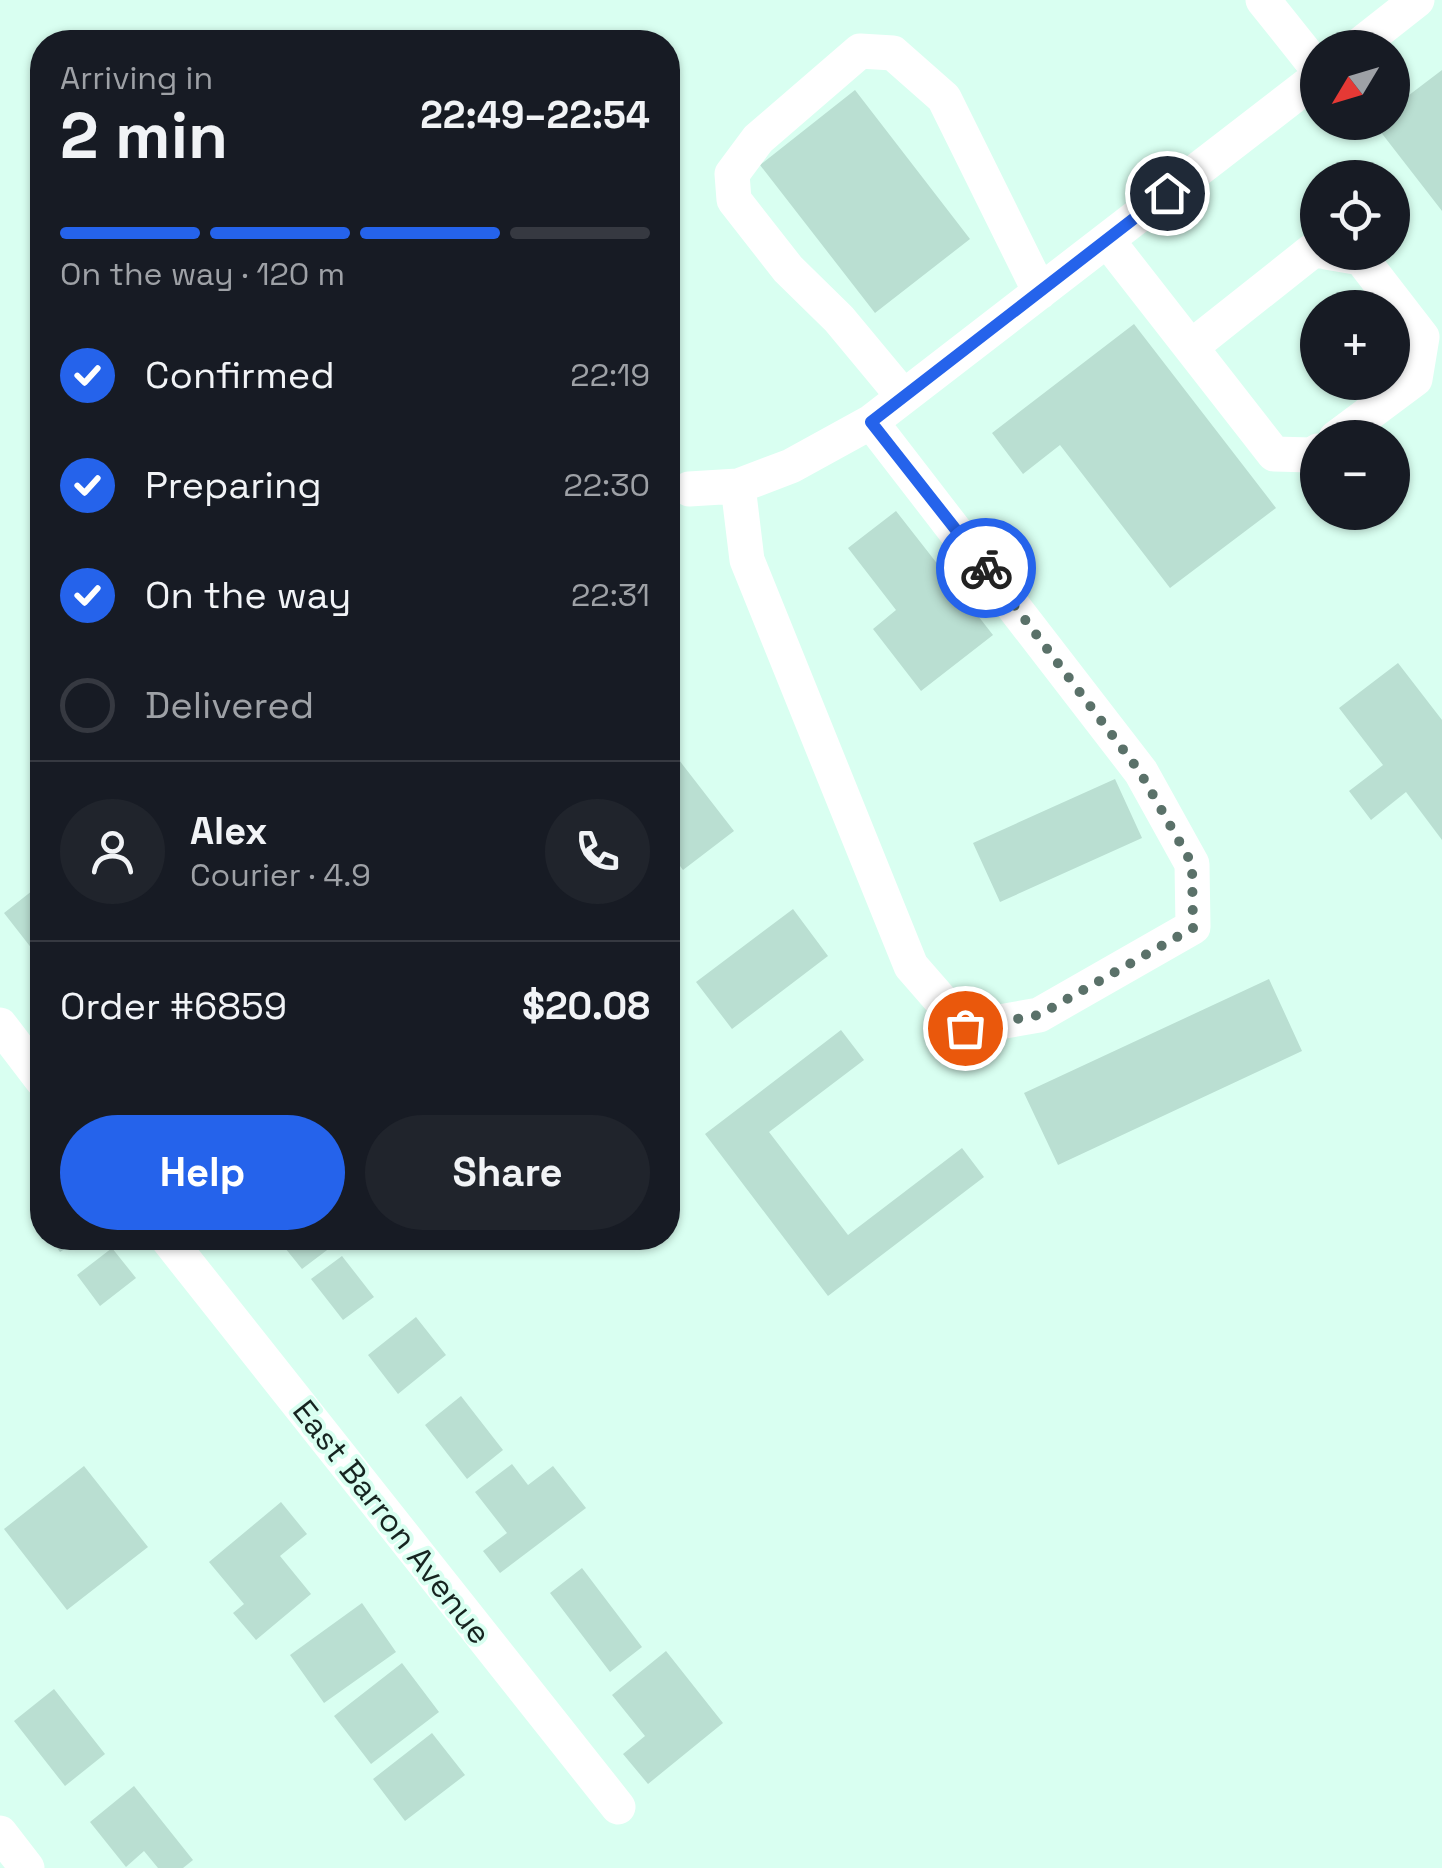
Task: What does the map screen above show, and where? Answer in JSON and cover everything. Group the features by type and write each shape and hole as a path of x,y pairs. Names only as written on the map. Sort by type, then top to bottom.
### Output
{"street":[{"path":"1263,0 1300,46"},
{"path":"1379,30 1417,0"},
{"path":"903,396 839,319 788,269 734,200 732,174 758,139 860,51 894,53 944,98 1040,292"},
{"path":"689,488 738,486 791,466 871,422 1300,91"},
{"path":"1107,240 1274,454 1300,455"},
{"path":"1191,347 1300,260"},
{"path":"1360,420 1415,379 1422,337 1371,270"},
{"path":"738,486 747,560 911,966 965,1028 1039,1015 1193,928 1192,864 1140,772 871,422"},
{"path":"15,1040 30,1062"},
{"name":"East Barron Avenue","path":"176,1250 618,1808"},
{"path":"0,1833 27,1868"}],"building":[{"path":"1442,70 1442,211 1410,170 1410,160 1402,160 1387,140 1410,140 1410,94"},
{"path":"855,90 970,239 875,313 760,165"},
{"path":"1134,324 1276,508 1170,588 1060,445 1023,474 992,433"},
{"path":"896,511 993,635 921,691 873,629 896,610 848,548"},
{"path":"1398,663 1442,720 1442,840 1406,792 1371,820 1349,791 1383,765 1339,708"},
{"path":"680,761 734,831 683,870 680,866"},
{"path":"1115,779 1142,838 1000,902 973,843"},
{"path":"30,892 30,946 4,913"},
{"path":"793,909 828,956 732,1029 696,982"},
{"path":"1269,979 1302,1051 1058,1165 1024,1093"},
{"path":"841,1030 864,1060 769,1132 848,1235 962,1148 984,1177 828,1296 705,1134"},
{"path":"114,1250 136,1278 100,1306 77,1275"},
{"path":"287,1250 327,1250 302,1269"},
{"path":"342,1256 374,1297 343,1320 311,1279"},
{"path":"416,1317 446,1355 398,1394 368,1355"},
{"path":"461,1396 503,1450 467,1479 425,1425"},
{"path":"512,1464 528,1485 553,1466 586,1508 500,1573 483,1551 507,1533 475,1492"},
{"path":"84,1466 148,1547 67,1610 4,1529"},
{"path":"281,1502 307,1534 280,1556 311,1594 256,1640 233,1613 244,1604 209,1562"},
{"path":"582,1568 642,1647 610,1672 550,1593"},
{"path":"362,1603 396,1652 324,1703 290,1655"},
{"path":"666,1651 723,1723 648,1784 623,1754 645,1736 612,1695"},
{"path":"402,1663 439,1712 371,1764 334,1716"},
{"path":"54,1689 105,1754 65,1786 14,1721"},
{"path":"432,1733 465,1775 405,1821 373,1779"},
{"path":"134,1786 193,1860 183,1868 158,1868 144,1851 126,1867 90,1822"}],"way so far":[{"path":"965,1028 1039,1015 1193,928 1192,864 1140,772 986,568"}],"route":[{"path":"986,568 871,422 1167,193"}]}
